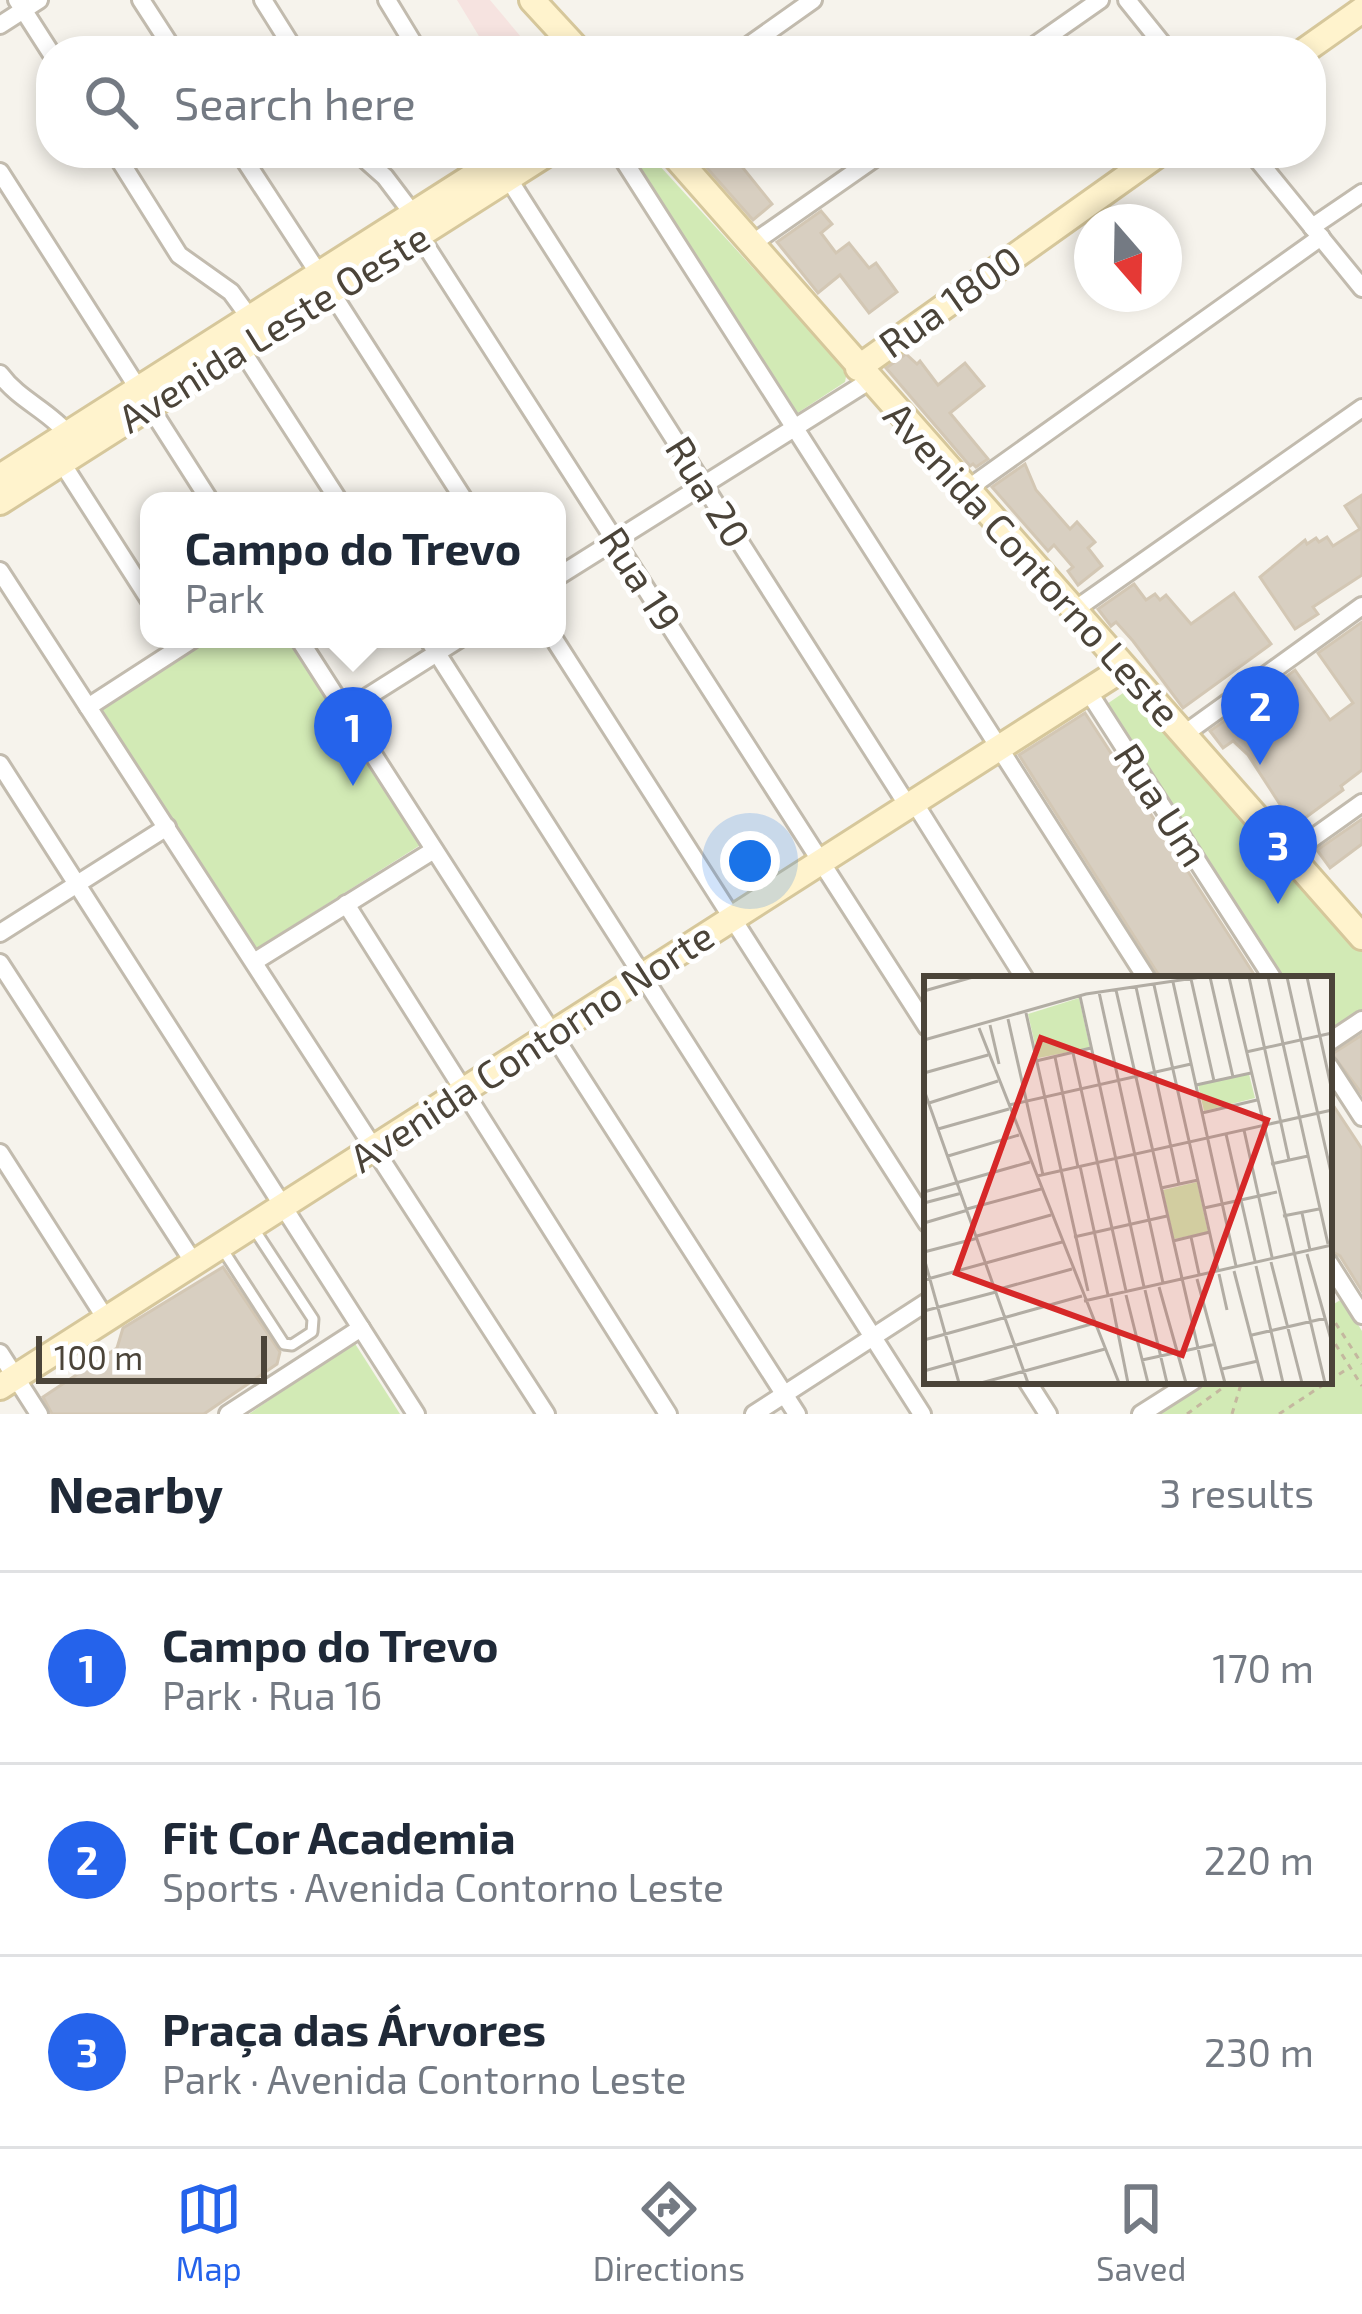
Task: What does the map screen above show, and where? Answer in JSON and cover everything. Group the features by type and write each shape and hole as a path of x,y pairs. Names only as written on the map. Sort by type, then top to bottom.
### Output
{"main road":[{"path":"521,2 549,36"},
{"path":"1325,36 1362,10"},
{"name":"Avenida Leste Oeste","path":"0,477 68,434 241,349 325,283 416,225 489,168"},
{"name":"Avenida Contorno Leste","path":"671,168 750,245"},
{"name":"Avenida Contorno Leste","path":"685,168 1362,938"},
{"name":"Rua 1800","path":"864,374 1140,168"},
{"name":"Avenida Leste Oeste","path":"0,502 62,463 250,318 325,283"},
{"name":"Avenida Contorno Norte","path":"8,1382 1124,668"}],"street":[{"path":"141,0 164,36"},
{"path":"263,0 286,36"},
{"path":"387,0 409,36"},
{"path":"762,36 813,0"},
{"path":"1048,36 1100,0"},
{"path":"1126,0 1156,36"},
{"path":"0,25 26,3 42,36"},
{"path":"124,168 178,255 231,292 250,318"},
{"path":"250,168 459,492"},
{"name":"Rua 19","path":"375,168 416,225 924,1023"},
{"name":"Rua 20","path":"501,168 1023,976"},
{"path":"629,168 1145,976"},
{"path":"750,245 860,168"},
{"path":"1264,168 1362,288"},
{"path":"0,172 205,492"},
{"path":"966,490 1317,232 1362,193"},
{"path":"241,349 333,492"},
{"path":"0,374 31,406 52,415 68,434"},
{"path":"566,571 795,428 864,374"},
{"path":"1073,611 1362,408"},
{"path":"62,463 140,585"},
{"path":"0,571 546,1414"},
{"path":"1184,735 1362,606"},
{"path":"88,707 174,648"},
{"path":"305,648 797,1414"},
{"path":"345,711 430,648"},
{"path":"434,648 922,1414"},
{"path":"560,648 924,1218"},
{"name":"Rua Um","path":"1088,691 1271,976"},
{"path":"0,764 416,1414"},
{"path":"1289,855 1362,802"},
{"path":"0,933 167,827"},
{"path":"254,962 434,850"},
{"path":"346,904 668,1414"},
{"path":"0,963 194,1263"},
{"path":"1332,1040 1362,1020"},
{"path":"1332,1071 1362,1118"},
{"path":"0,1153 106,1319"},
{"path":"1336,1290 1362,1315"},
{"path":"754,1414 924,1304"},
{"path":"228,1414 361,1328"},
{"path":"0,1353 8,1382 39,1414"},
{"path":"1029,1384 1048,1414"},
{"path":"1156,1384 1165,1399"},
{"path":"1141,1414 1188,1384"}],"lane":[{"path":"220,1246 281,1341 292,1345 312,1331 314,1323 252,1226"}],"path":[{"path":"1332,1318 1362,1364"},
{"path":"1332,1339 1362,1386"},
{"path":"1332,1379 1350,1367"},
{"path":"1187,1414 1228,1384"},
{"path":"1232,1414 1238,1384"},
{"path":"1279,1414 1324,1384"}],"shaded area":[{"path":"457,0 490,0 520,36 479,36"}],"green space":[{"path":"634,168 662,168 847,371 845,382 796,414 702,279"},
{"path":"191,648 295,648 422,844 254,950 97,705"},
{"path":"1126,691 1138,693 1362,950 1362,1014 1332,1036 1332,976 1279,976 1107,704"},
{"path":"1342,1299 1362,1331 1362,1414 1155,1414 1203,1384 1332,1384 1332,1305"},
{"path":"354,1342 400,1414 249,1414"}],"building":[{"path":"707,168 743,168 772,204 753,220"},
{"path":"821,211 832,224 821,233 836,253 849,243 869,268 876,263 897,292 869,313 840,275 818,293 777,242"},
{"path":"906,354 917,364 920,361 938,385 965,363 984,386 950,413 988,459 970,466 886,368"},
{"path":"1025,464 1036,490 1070,529 1077,522 1095,542 1088,548 1102,566 1078,585 1068,571 1073,567 1054,545 1048,551 992,487"},
{"path":"1362,495 1362,575 1313,607 1318,614 1295,629 1260,577 1305,540 1307,544 1327,537 1333,546 1360,529 1345,506"},
{"path":"1134,584 1146,600 1155,594 1160,600 1166,595 1191,624 1234,593 1271,644 1183,708 1133,641 1116,622 1111,626 1098,609"},
{"path":"1362,622 1362,770 1294,826 1248,755 1233,741 1223,748 1210,731 1231,716 1244,733 1275,708 1264,693 1295,670 1330,720 1353,703 1318,653"},
{"path":"1085,713 1255,976 1160,976 1019,755"},
{"path":"1362,819 1362,844 1330,868 1317,850"},
{"path":"1362,1035 1362,1094 1332,1054"},
{"path":"1332,1104 1362,1149 1362,1291 1340,1256 1332,1252"},
{"path":"223,1267 280,1352 277,1364 204,1414 52,1414 43,1397 117,1348 123,1328"}],"place":[{"name":"Fit Cor Academia","path":"1260,765"},
{"name":"Campo do Trevo","path":"353,786"},
{"name":"Praça das Árvores","path":"1278,904"}]}
